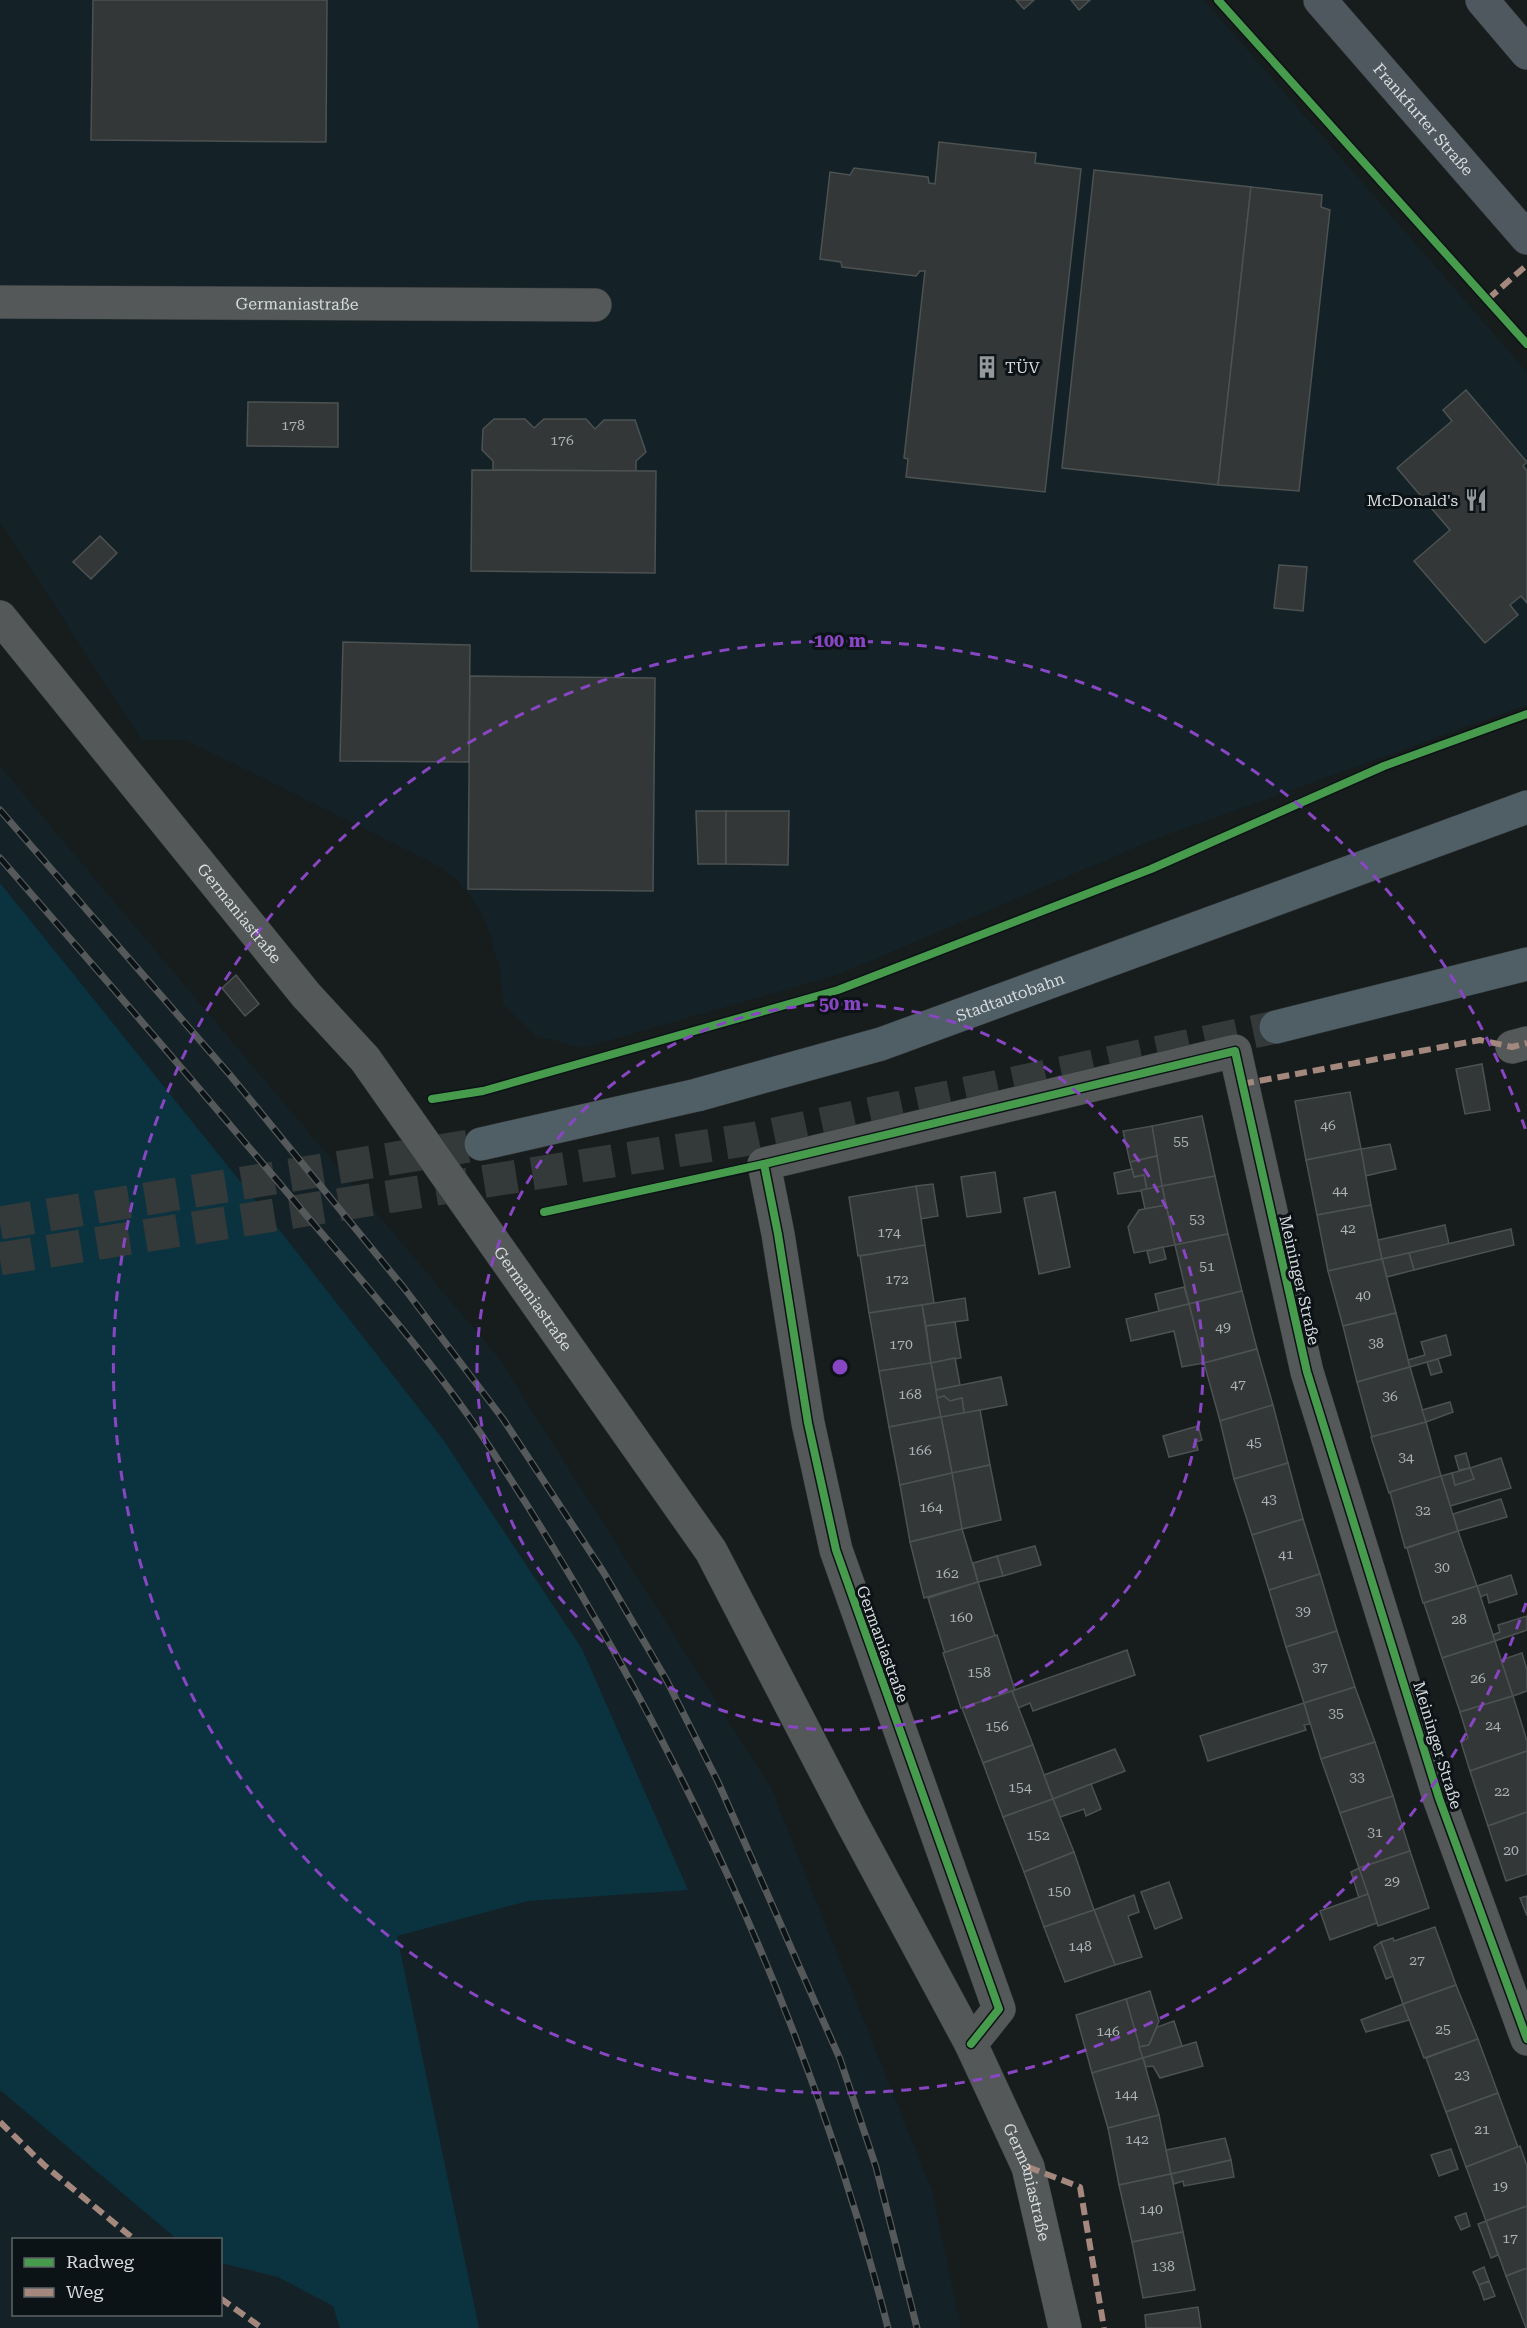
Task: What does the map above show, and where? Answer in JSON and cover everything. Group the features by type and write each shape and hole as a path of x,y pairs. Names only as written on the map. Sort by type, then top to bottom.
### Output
{"highway":[{"name":"Stadtautobahn","path":"481,1143 697,1095 881,1044 1527,807"},
{"path":"1276,1027 1527,964"}],"main road":[{"name":"Frankfurter Straße","path":"1320,0 1527,238"},
{"path":"1482,0 1527,53"}],"street":[{"name":"Germaniastraße","path":"0,302 595,305"},
{"name":"Germaniastraße","path":"0,617 306,995 365,1059 705,1543 971,2044 1028,2167 1065,2328"},
{"name":"Meininger Straße","path":"778,1234 764,1164 1235,1051 1311,1384 1439,1798 1527,2039"},
{"name":"Germaniastraße","path":"778,1234 808,1423 836,1550 999,2009 971,2044"}],"shaded area":[{"path":"0,0 1204,0 1527,372 1527,705 1153,840 840,974 583,1048 536,1036 503,1004 500,969 488,929 478,907 459,882 441,867 186,740 142,740 0,522"},
{"path":"0,766 498,1357 771,1788 933,2194 961,2328 0,2328"},
{"path":"0,883 281,1232 442,1438 582,1649 688,1890 528,1901 397,1936 479,2328 340,2328 333,2306 278,2277 222,2263 222,2238 176,2238 0,2090"}],"building":[{"path":"93,0 327,0 326,142 91,140"},
{"path":"1016,0 1034,0 1024,9"},
{"path":"1071,0 1090,0 1079,10"},
{"name":"TÜV","path":"939,142 1036,153 1035,163 1081,169 1045,492 906,477 908,459 904,458 925,271 920,271 916,276 842,267 841,262 820,259 830,172 850,175 854,168 928,177 929,183 935,184"},
{"path":"1094,170 1251,187 1218,485 1062,468"},
{"path":"1251,187 1322,195 1321,207 1330,210 1299,491 1218,485"},
{"name":"McDonald's","path":"1466,390 1527,462 1523,466 1527,471 1527,603 1521,596 1510,605 1518,615 1485,643 1414,561 1450,530 1397,468 1452,421 1443,410"},
{"path":"248,402 338,403 338,447 247,446"},
{"path":"494,419 525,419 534,428 544,419 586,419 595,429 604,420 635,420 646,452 636,461 636,471 493,470 493,461 482,450 483,429"},
{"path":"472,470 656,471 655,573 471,571"},
{"path":"100,536 117,553 91,579 73,562"},
{"path":"1279,565 1307,567 1303,611 1274,608"},
{"path":"343,642 470,645 469,762 340,761"},
{"path":"470,676 655,678 653,891 468,889"},
{"path":"696,811 726,811 726,864 698,864"},
{"path":"726,811 789,811 788,865 726,864"},
{"path":"236,975 259,1004 245,1016 222,988"},
{"path":"1482,1064 1490,1110 1465,1114 1456,1069"},
{"path":"1350,1092 1361,1149 1306,1160 1295,1101"},
{"path":"1202,1116 1215,1176 1162,1186 1152,1126"},
{"path":"1152,1126 1157,1156 1130,1162 1123,1131"},
{"path":"1390,1144 1396,1169 1365,1176 1361,1149"},
{"path":"1361,1149 1371,1205 1317,1215 1306,1160"},
{"path":"1157,1156 1162,1186 1147,1190 1144,1175 1134,1177 1130,1162"},
{"path":"1132,1169 1134,1177 1144,1175 1147,1190 1118,1194 1114,1173"},
{"path":"995,1172 1001,1212 967,1217 961,1177"},
{"path":"1215,1176 1228,1234 1175,1245 1162,1186"},
{"path":"933,1184 938,1216 921,1219 916,1186"},
{"path":"916,1186 925,1245 858,1256 849,1197"},
{"path":"1162,1186 1166,1205 1145,1209 1141,1190"},
{"path":"1055,1192 1070,1267 1039,1274 1024,1198"},
{"path":"1166,1205 1175,1245 1134,1253 1128,1227 1139,1210"},
{"path":"1371,1205 1382,1259 1328,1271 1317,1215"},
{"path":"1445,1225 1449,1244 1382,1259 1378,1240"},
{"path":"1511,1229 1514,1245 1414,1270 1409,1253"},
{"path":"1228,1234 1242,1291 1189,1304 1175,1245"},
{"path":"925,1245 934,1303 869,1313 860,1256"},
{"path":"1163,1247 1166,1259 1150,1263 1147,1251"},
{"path":"1409,1253 1414,1270 1387,1277 1382,1259"},
{"path":"1382,1259 1396,1313 1343,1326 1328,1271"},
{"path":"1184,1287 1189,1304 1159,1311 1155,1294"},
{"path":"1242,1291 1257,1349 1204,1363 1189,1304"},
{"path":"965,1298 968,1320 926,1326 922,1305"},
{"path":"1189,1304 1204,1363 1182,1367 1174,1331 1131,1341 1126,1319"},
{"path":"922,1305 931,1363 879,1371 869,1313"},
{"path":"1396,1313 1410,1367 1357,1382 1343,1326"},
{"path":"955,1322 961,1358 931,1363 926,1326"},
{"path":"1446,1335 1451,1355 1410,1367 1408,1360 1425,1355 1421,1342"},
{"path":"1257,1349 1273,1405 1220,1421 1204,1363"},
{"path":"955,1358 960,1385 936,1390 931,1363"},
{"path":"1438,1359 1442,1372 1431,1375 1427,1362"},
{"path":"931,1363 941,1417 889,1427 879,1371"},
{"path":"1410,1367 1426,1422 1372,1437 1357,1382"},
{"path":"1001,1377 1007,1405 964,1413 962,1398 950,1401 944,1396 937,1398 936,1390"},
{"path":"944,1396 950,1401 962,1398 964,1413 941,1417 937,1398"},
{"path":"1450,1402 1453,1412 1426,1422 1422,1410"},
{"path":"1273,1405 1288,1463 1234,1479 1220,1421"},
{"path":"980,1410 990,1465 952,1473 941,1417"},
{"path":"941,1417 952,1473 900,1485 889,1427"},
{"path":"1426,1422 1441,1476 1389,1493 1371,1437"},
{"path":"1198,1426 1202,1440 1196,1442 1198,1450 1169,1457 1163,1436"},
{"path":"1466,1453 1470,1468 1459,1470 1455,1456"},
{"path":"1501,1458 1511,1488 1450,1506 1441,1476 1452,1473 1455,1485 1474,1479 1470,1468"},
{"path":"1288,1463 1303,1519 1252,1535 1234,1479"},
{"path":"990,1465 1001,1520 962,1529 952,1473"},
{"path":"1470,1468 1474,1479 1455,1485 1452,1473"},
{"path":"952,1473 962,1529 910,1542 900,1485"},
{"path":"1441,1476 1458,1531 1405,1548 1390,1492"},
{"path":"1501,1499 1507,1517 1458,1531 1453,1514"},
{"path":"1303,1519 1320,1574 1269,1590 1252,1535"},
{"path":"962,1529 978,1582 924,1598 910,1542"},
{"path":"1458,1531 1477,1586 1423,1603 1407,1548"},
{"path":"1035,1546 1041,1565 1003,1576 997,1556"},
{"path":"997,1556 1003,1576 978,1582 973,1563"},
{"path":"1320,1574 1337,1631 1286,1647 1269,1590"},
{"path":"1511,1575 1517,1594 1489,1603 1487,1594 1481,1597 1477,1586"},
{"path":"978,1582 995,1636 945,1653 928,1598"},
{"path":"1477,1586 1495,1641 1442,1658 1424,1603"},
{"path":"1527,1616 1527,1630 1495,1641 1493,1635 1500,1632 1498,1625"},
{"path":"1337,1631 1355,1687 1304,1703 1286,1647"},
{"path":"997,1635 1015,1690 961,1708 943,1653"},
{"path":"1495,1641 1513,1696 1460,1712 1442,1658"},
{"path":"1127,1650 1135,1675 1033,1711 1030,1703 1018,1708 1012,1691"},
{"path":"1522,1653 1527,1670 1527,1691 1513,1696 1501,1660"},
{"path":"1355,1687 1375,1742 1321,1759 1304,1703"},
{"path":"1012,1691 1033,1745 983,1763 962,1708"},
{"path":"1513,1696 1527,1741 1527,1751 1470,1771 1461,1742 1468,1738 1460,1712"},
{"path":"1304,1703 1310,1724 1304,1725 1306,1730 1208,1761 1200,1736"},
{"path":"1375,1742 1393,1796 1340,1813 1321,1759"},
{"path":"1033,1745 1053,1799 1003,1817 983,1763"},
{"path":"1115,1749 1125,1771 1053,1799 1044,1775"},
{"path":"1527,1751 1527,1812 1488,1826 1470,1771"},
{"path":"1091,1784 1101,1809 1086,1816 1084,1809 1060,1817 1053,1799"},
{"path":"1393,1796 1410,1851 1359,1868 1340,1813"},
{"path":"1053,1799 1074,1852 1024,1872 1003,1817"},
{"path":"1527,1812 1527,1874 1506,1881 1488,1826"},
{"path":"1410,1851 1429,1908 1378,1926 1359,1868"},
{"path":"1074,1852 1094,1910 1044,1927 1024,1872"},
{"path":"1359,1868 1368,1894 1359,1898 1351,1872"},
{"path":"1169,1882 1182,1918 1155,1929 1141,1892"},
{"path":"1368,1894 1377,1923 1330,1940 1320,1911"},
{"path":"1134,1895 1139,1912 1128,1916 1142,1957 1115,1965 1094,1910"},
{"path":"1527,1896 1527,1916 1520,1898"},
{"path":"1094,1910 1115,1965 1065,1982 1044,1927"},
{"path":"1435,1927 1456,1985 1403,2004 1381,1942 1393,1938 1394,1941"},
{"path":"1381,1942 1393,1976 1386,1979 1374,1947"},
{"path":"1456,1985 1478,2039 1424,2058 1403,2004"},
{"path":"1150,1991 1159,2021 1149,2045 1139,2047 1126,1999"},
{"path":"1126,1999 1143,2058 1092,2073 1076,2015"},
{"path":"1403,2004 1409,2020 1366,2032 1361,2020"},
{"path":"1174,2021 1182,2046 1143,2058 1139,2047 1149,2045 1157,2027"},
{"path":"1478,2039 1498,2093 1446,2112 1426,2058"},
{"path":"1196,2042 1203,2066 1160,2078 1153,2066 1146,2067 1143,2058"},
{"path":"1143,2058 1159,2115 1108,2128 1092,2073"},
{"path":"1498,2093 1518,2147 1466,2167 1446,2112"},
{"path":"1159,2115 1171,2174 1119,2185 1108,2128"},
{"path":"1225,2138 1231,2160 1171,2174 1166,2150"},
{"path":"1520,2146 1527,2166 1527,2206 1486,2221 1466,2167"},
{"path":"1451,2149 1458,2169 1439,2176 1431,2155"},
{"path":"1231,2160 1234,2177 1184,2186 1183,2181 1174,2184 1171,2174"},
{"path":"1171,2174 1183,2232 1132,2242 1119,2185"},
{"path":"1527,2206 1527,2268 1506,2276 1486,2221"},
{"path":"1466,2213 1470,2226 1461,2230 1455,2217"},
{"path":"1486,2221 1498,2255 1491,2258 1478,2224"},
{"path":"1183,2232 1195,2290 1143,2298 1132,2242"},
{"path":"1484,2267 1489,2281 1479,2285 1473,2272"},
{"path":"1527,2268 1527,2328 1526,2328 1506,2276"},
{"path":"1489,2281 1495,2296 1484,2300 1479,2285"},
{"path":"1198,2307 1201,2328 1146,2328 1145,2315"}],"tunnel":[{"path":"0,1259 756,1138 1276,1027"},
{"path":"0,1223 481,1144"}],"railway":[{"path":"0,810 230,1075 404,1288 503,1419 604,1573 667,1681 718,1782 840,2059 876,2167 917,2328"},
{"path":"0,858 114,989 417,1348 481,1434 547,1538 610,1644 668,1753 722,1864 772,1977 816,2092 855,2209 888,2328"}],"marked path":[{"path":"1488,299 1527,265"},
{"path":"1242,1084 1480,1040 1512,1047 1527,1043"},
{"path":"0,2122 44,2165 133,2238"},
{"path":"1028,2167 1080,2187 1104,2328"},
{"path":"222,2299 262,2328"}],"cycle path":[{"path":"1218,0 1527,344"},
{"path":"432,1099 483,1091 838,990 1151,869 1384,766 1527,714"},
{"path":"544,1212 764,1164 1235,1051 1307,1372 1439,1798 1527,2039"},
{"path":"764,1164 778,1234 808,1423 836,1550 999,2009 971,2044"}],"place":[{"name":"TÜV","path":"987,367"},
{"name":"McDonald's","path":"1476,500"}]}
